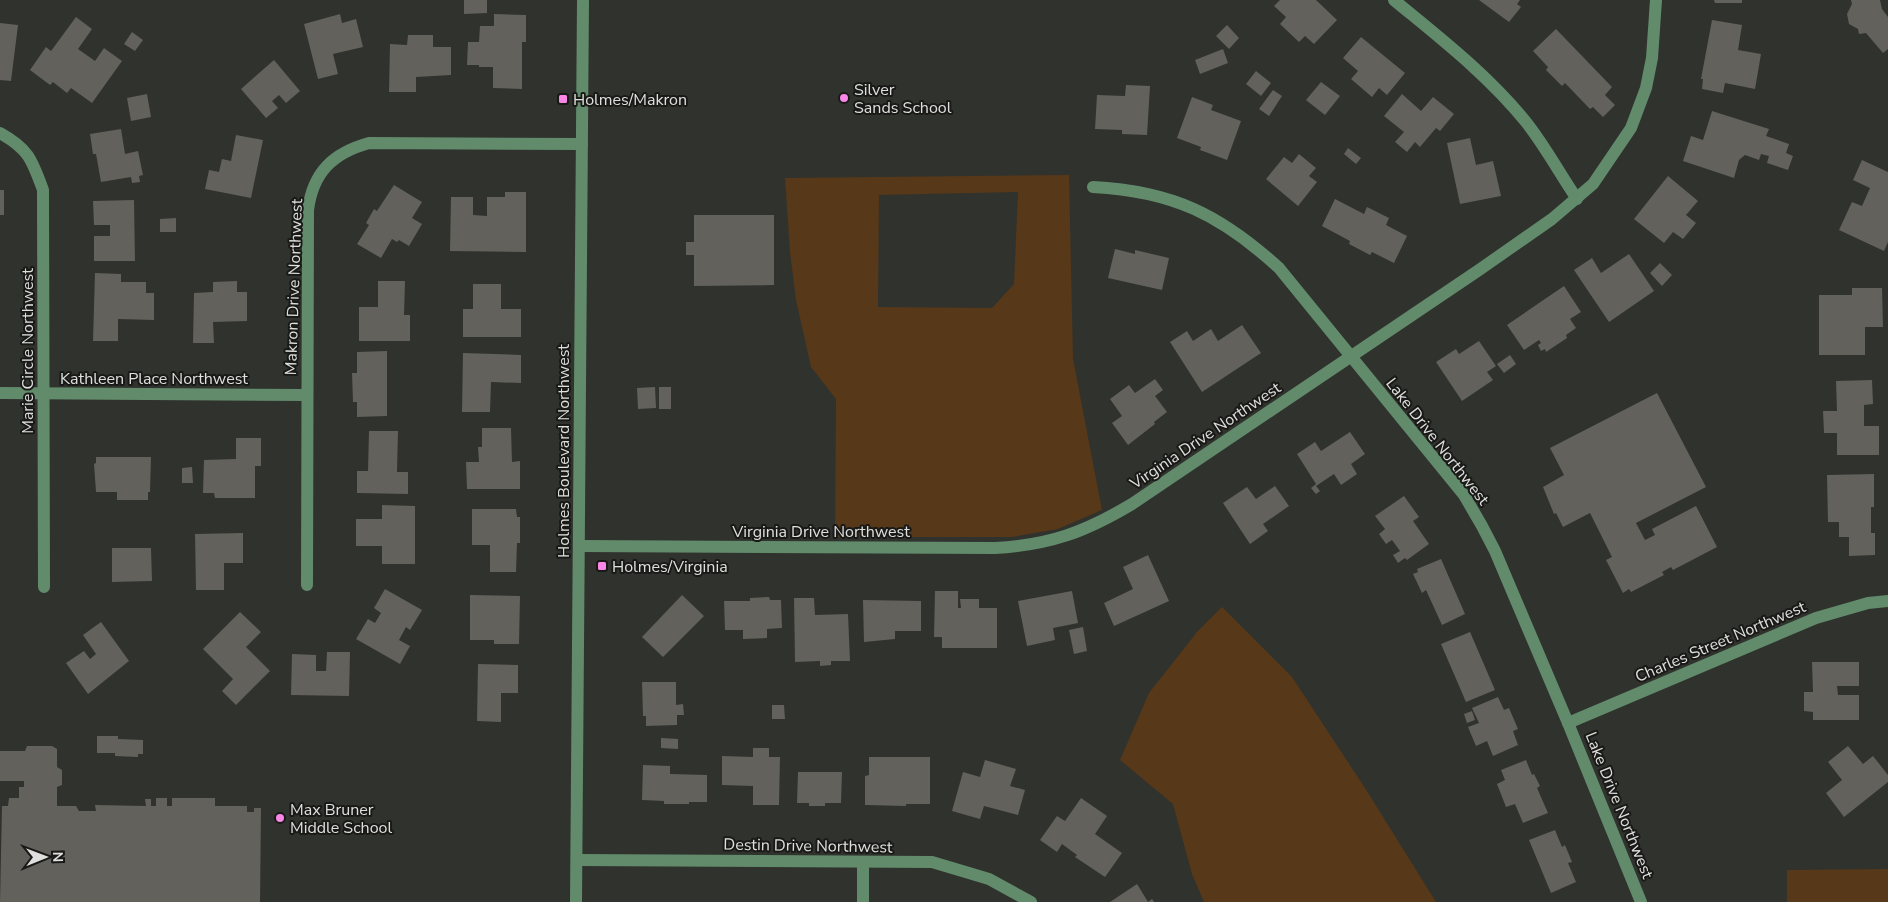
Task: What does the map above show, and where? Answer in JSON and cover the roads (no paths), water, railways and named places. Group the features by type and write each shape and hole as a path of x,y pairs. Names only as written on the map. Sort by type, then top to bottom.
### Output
{"street":[{"name":"Holmes Boulevard Northwest","path":"576,902 583,0"},
{"path":"1394,0 1469,62 1498,90 1527,123 1577,199"},
{"name":"Virginia Drive Northwest","path":"579,546 995,548 1040,543 1062,538 1088,528 1132,504 1479,270 1552,219 1577,199 1593,184 1631,128 1646,88 1652,58 1656,0"},
{"name":"Marie Circle Northwest","path":"0,134 16,142 26,151 43,190 42,394 44,587"},
{"name":"Makron Drive Northwest","path":"307,585 308,210 317,178 328,163 353,147 369,143 582,144"},
{"name":"Lake Drive Northwest","path":"1093,187 1114,188 1158,196 1190,207 1222,223 1252,244 1279,268 1464,495 1495,550 1641,902"},
{"name":"Kathleen Place Northwest","path":"0,393 307,395"},
{"name":"Charles Street Northwest","path":"1568,723 1816,618 1868,603 1888,601"},
{"name":"Destin Drive Northwest","path":"577,860 932,862 990,879 1031,902"},
{"path":"863,862 863,902"}],"place":[{"name":"Silver Sands School","path":"844,98"},
{"name":"Holmes/Makron","path":"563,99"},
{"name":"Holmes/Virginia","path":"602,566"},
{"name":"Max Bruner Middle School","path":"280,818"}]}
